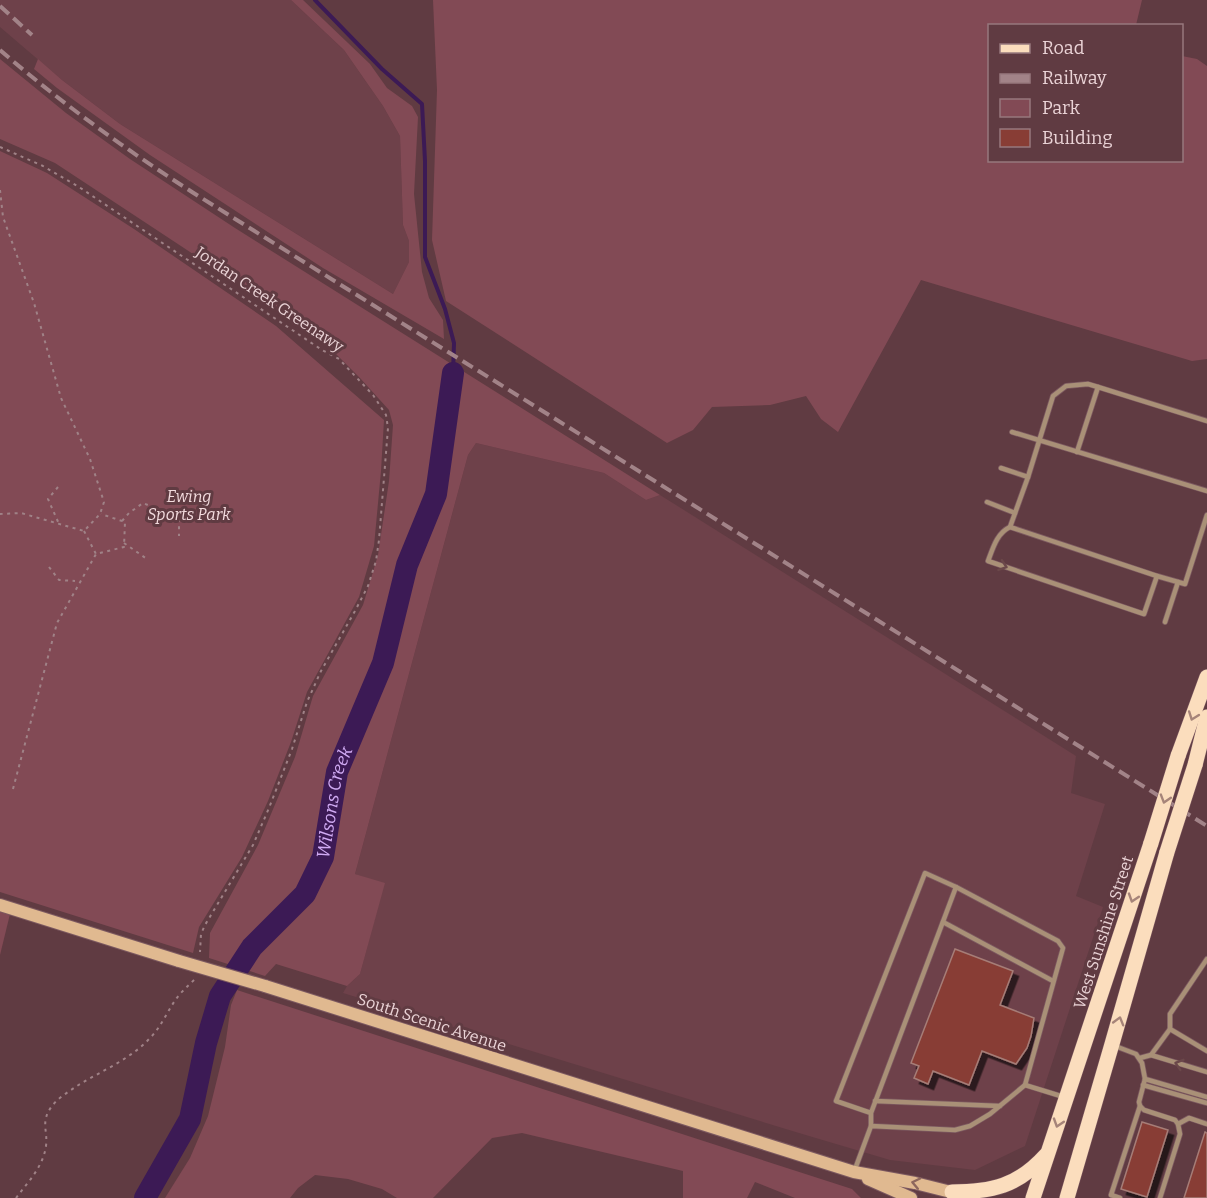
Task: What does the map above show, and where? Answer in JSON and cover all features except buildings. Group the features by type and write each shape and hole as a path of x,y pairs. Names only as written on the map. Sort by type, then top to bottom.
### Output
{"main road":[{"name":"West Sunshine Street","path":"1033,1198 1178,756 1207,677"},
{"path":"1067,1198 1167,852 1195,765 1207,717"},
{"name":"South Scenic Avenue","path":"0,905 854,1172 915,1183 973,1198"},
{"path":"952,1192 982,1191 1005,1185 1025,1174 1048,1153"},
{"name":"South Scenic Avenue","path":"854,1172 911,1198"},
{"path":"1073,1176 1071,1188 1073,1198"}],"lane":[{"path":"1010,527 1053,396 1066,386 1088,384 1207,421"},
{"path":"1077,452 1098,387"},
{"path":"1012,432 1207,491"},
{"path":"1001,468 1028,477"},
{"path":"987,502 1015,513"},
{"path":"1156,576 1144,614 988,561 997,539 1003,530 1010,527 1185,584 1207,515"},
{"path":"1165,622 1178,582"},
{"path":"871,1113 836,1101 925,873 1058,941 1063,948 1025,1084 1000,1106 970,1126 955,1130 871,1126"},
{"path":"854,1172 871,1126 871,1113 875,1101 956,887"},
{"path":"943,922 1053,981"},
{"path":"1151,1055 1170,1029 1170,1014 1207,959"},
{"path":"1170,1029 1207,1052"},
{"path":"1112,1044 1140,1058 1145,1079 1140,1106 1111,1195 1120,1198"},
{"path":"1140,1058 1151,1055 1207,1072"},
{"path":"1145,1079 1207,1097"},
{"path":"1025,1084 1067,1098"},
{"path":"1143,1085 1207,1102"},
{"path":"875,1101 1000,1106"},
{"path":"1140,1106 1144,1110 1175,1120 1178,1124 1180,1134 1160,1198"},
{"path":"1178,1124 1189,1118 1207,1124"}],"path":[{"name":"Jordan Creek Greenawy","path":"0,147 43,166 79,187 322,350 339,359 373,395 386,415 388,428 379,540 376,561 368,586 321,671 307,702 269,808 253,845 205,925 201,934 200,952"},
{"path":"0,189 3,216 34,303 61,398 90,459 104,502 100,514 84,531"},
{"path":"58,488 48,499 59,524"},
{"path":"122,520 143,503 179,518 179,536"},
{"path":"0,514 21,513 84,531 96,554"},
{"path":"13,789 57,623 96,554 124,547 125,522 100,514"},
{"path":"124,543 147,559"},
{"path":"49,567 59,580 75,581"},
{"path":"16,1198 37,1170 42,1158 46,1145 45,1118 52,1106 66,1093 128,1056 150,1038 177,998 195,979"}],"shaded area":[{"path":"0,0 291,0 344,50 383,106 400,136 403,225 409,241 409,262 393,294 120,124 62,80 0,27"},
{"path":"476,443 604,473 646,500 660,495 1076,756 1071,793 1105,804 1076,896 1103,907 1025,1146 975,1170 890,1160 343,993 360,974 384,884 355,874 468,455"}],"green space":[{"path":"291,0 303,0 370,64 387,88 412,106 418,117 414,194 422,272 429,298 443,320 444,339 323,268 150,155 34,69 38,59 120,124 393,294 409,262 409,241 403,225 400,136 383,106 344,50"},
{"path":"433,0 1142,0 1136,24 988,24 988,162 1183,162 1183,56 1197,59 1207,66 1207,359 1192,361 921,280 838,432 821,419 806,396 770,405 712,407 693,430 667,443 446,301 432,240 437,90"},
{"path":"0,59 66,113 130,159 235,228 660,495 646,500 604,473 476,443 468,455 355,874 385,883 360,974 347,986 276,964 265,976 209,958 210,933 258,845 295,757 313,696 363,605 378,555 389,481 393,425 389,410 319,337 55,163 0,139"},
{"name":"Ewing Sports Park","path":"0,151 47,173 276,326 384,420 374,546 359,597 307,692 268,801 242,857 199,927 193,953 0,892"},
{"path":"0,911 10,914 0,955"},
{"path":"237,990 852,1189 861,1198 795,1198 755,1182 747,1198 683,1198 683,1171 522,1133 492,1138 433,1198 397,1198 382,1189 348,1179 315,1175 298,1188 290,1198 165,1198 190,1158 208,1116 225,1047 231,1005"}],"waterway":[{"path":"315,0 382,69 422,104 425,161 425,257 445,309 454,343 453,373"},
{"name":"Wilsons Creek","path":"145,1198 190,1119 206,1043 220,996 252,947 305,894 323,857 337,772 383,663 407,565 436,494 453,373"}],"railway":[{"path":"0,6 32,35"},
{"path":"0,50 93,124 192,192 1207,826"}]}
